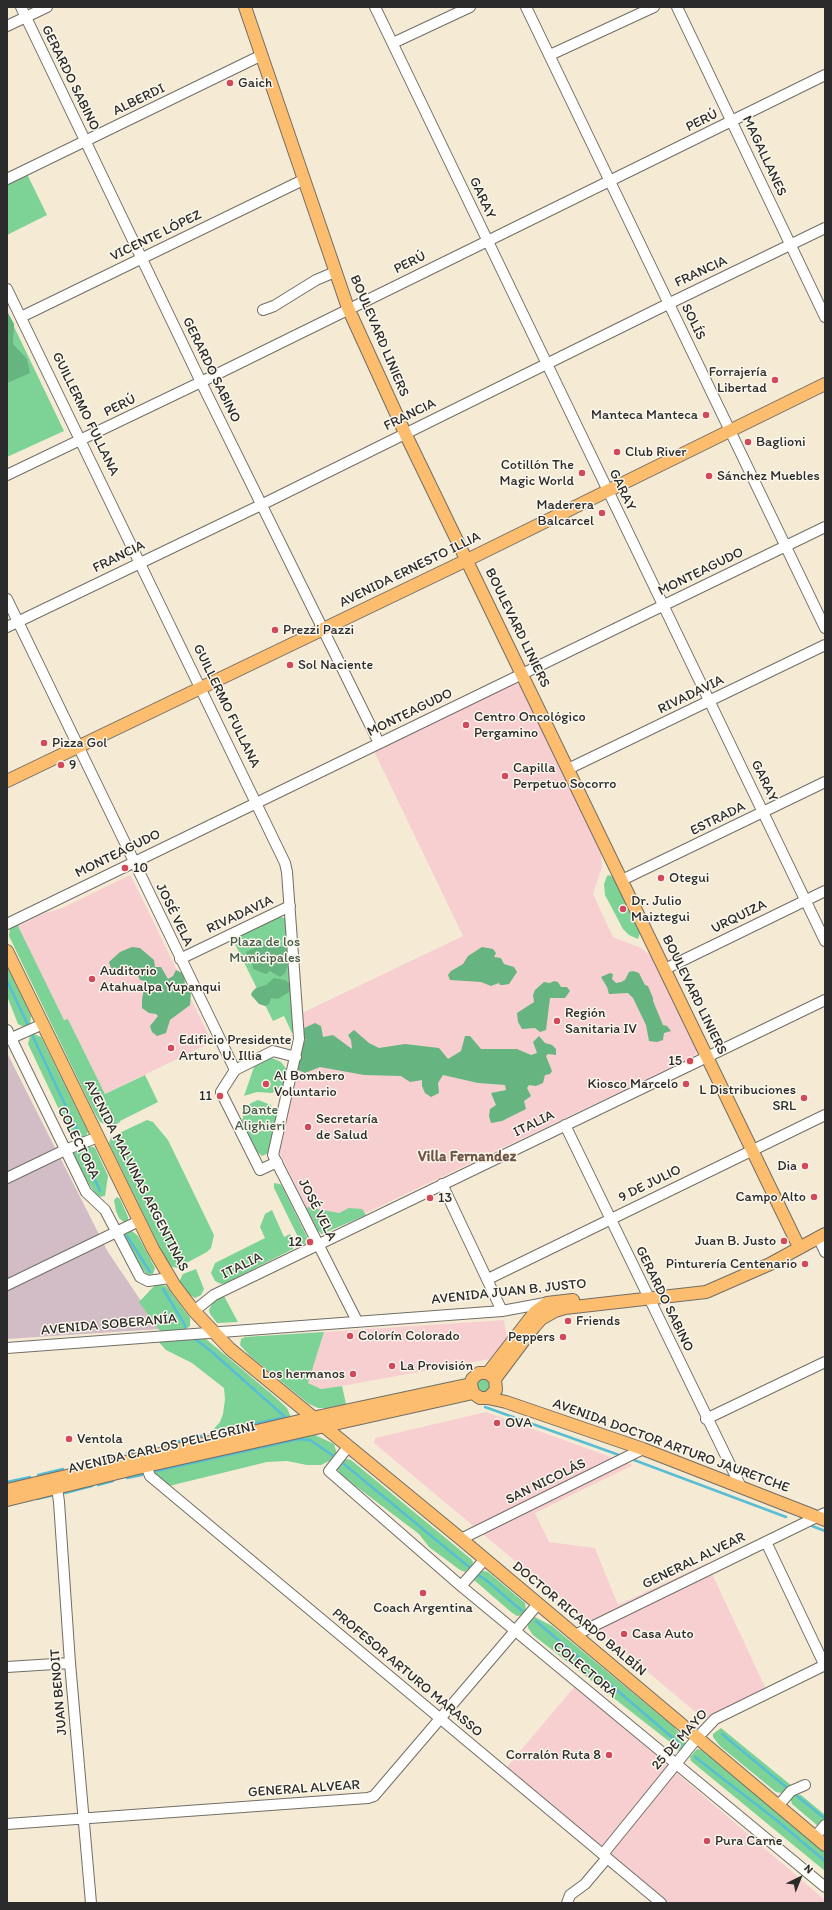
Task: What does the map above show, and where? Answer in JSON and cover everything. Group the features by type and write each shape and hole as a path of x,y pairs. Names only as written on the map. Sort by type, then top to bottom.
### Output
{"main road":[{"name":"BOULEVARD LINIERS","path":"245,7 260,56 348,308 405,433 799,1246"},
{"name":"AVENIDA ERNESTO ILLIA","path":"7,782 467,560 825,384"},
{"name":"AVENIDA MALVINAS ARGENTINAS","path":"7,951 139,1221 170,1278 194,1311 230,1349 312,1418"},
{"name":"AVENIDA JUAN B. JUSTO","path":"492,1385 542,1319 548,1314 565,1308 705,1287 822,1236"},
{"name":"AVENIDA JUAN B. JUSTO","path":"547,1303 647,1296"},
{"path":"472,1388 472,1379 479,1373 492,1385 526,1322 535,1312 547,1303"},
{"name":"AVENIDA DOCTOR ARTURO JAURETCHE","path":"472,1388 480,1398 492,1385 506,1402 643,1449 823,1517"},
{"path":"312,1418 472,1388"},
{"path":"323,1427 472,1388"},
{"name":"DOCTOR RICARDO BALBÍN","path":"312,1418 461,1539 825,1845"},
{"name":"AVENIDA CARLOS PELLEGRINI","path":"7,1490 56,1483 145,1462 312,1418"},
{"name":"AVENIDA CARLOS PELLEGRINI","path":"145,1462 323,1427"},
{"name":"AVENIDA CARLOS PELLEGRINI","path":"7,1500 56,1483"}],"street":[{"name":"GERARDO SABINO","path":"21,7 201,382 379,743"},
{"path":"7,26 47,7"},
{"name":"GARAY","path":"375,7 825,941"},
{"path":"393,44 470,7"},
{"name":"SOLÍS","path":"526,7 825,628"},
{"path":"550,55 654,7"},
{"name":"MAGALLANES","path":"677,7 733,121 825,317"},
{"name":"ALBERDI","path":"7,179 86,142 260,56"},
{"name":"PERÚ","path":"7,475 201,382 348,308 825,75"},
{"name":"VICENTE LÓPEZ","path":"21,317 304,180"},
{"name":"FRANCIA","path":"7,627 140,562 262,505 405,433 825,228"},
{"path":"263,310 274,306 316,280 335,272"},
{"name":"GUILLERMO FULLANA","path":"7,289 285,863 290,906 299,1039 273,1155 277,1162"},
{"name":"MONTEAGUDO","path":"7,924 825,527"},
{"name":"JOSÉ VELA","path":"7,599 235,1070"},
{"name":"RIVADAVIA","path":"568,769 710,702 825,645"},
{"name":"ESTRADA","path":"622,880 825,782"},
{"name":"URQUIZA","path":"665,969 825,891"},
{"name":"RIVADAVIA","path":"180,958 290,906"},
{"name":"ITALIA","path":"194,1311 214,1295 825,1000"},
{"path":"8,1036 43,1024"},
{"name":"COLECTORA","path":"8,1036 86,1192 105,1210 140,1277 148,1281 170,1278"},
{"path":"277,1162 260,1170 221,1092 235,1070 273,1051 296,1056"},
{"name":"9 DE JULIO","path":"488,1279 825,1115"},
{"name":"GERARDO SABINO","path":"565,1125 706,1419 740,1485"},
{"path":"7,1178 65,1150 98,1137"},
{"name":"JOSÉ VELA","path":"277,1162 356,1321"},
{"path":"442,1184 502,1311"},
{"path":"7,1285 139,1221"},
{"path":"822,1236 825,1252"},
{"name":"AVENIDA JUAN B. JUSTO","path":"213,1332 502,1311 547,1303"},
{"name":"AVENIDA SOBERANÍA","path":"7,1348 213,1332"},
{"path":"706,1419 825,1362"},
{"name":"COLECTORA","path":"348,1447 329,1471 461,1586 825,1887"},
{"name":"SAN NICOLÁS","path":"461,1539 643,1449"},
{"name":"PROFESOR ARTURO MARASSO","path":"145,1462 150,1476 661,1903"},
{"name":"JUAN BENOIT","path":"56,1483 91,1903"},
{"name":"GENERAL ALVEAR","path":"575,1635 766,1542 823,1517"},
{"path":"766,1542 825,1665"},
{"path":"461,1586 485,1559"},
{"name":"GENERAL ALVEAR","path":"7,1824 368,1798 378,1792 538,1604"},
{"path":"7,1667 70,1663"},
{"name":"25 DE MAYO","path":"567,1903 570,1895 585,1884 600,1867 605,1856 676,1763 715,1719 825,1665"},
{"path":"778,1806 791,1791 805,1785"},
{"path":"815,1837 825,1825"}],"shaded area":[{"path":"513,683 518,684 521,687 601,851 602,867 593,894 613,937 641,948 651,956 696,1048 696,1053 693,1057 322,1234 317,1230 279,1151 303,1042 302,1013 463,936 374,751"},
{"path":"128,876 131,876 212,1042 105,1094 68,1019 64,1021 18,926 39,915 62,908"},
{"path":"7,1053 108,1252 160,1329 7,1339"},
{"path":"504,1320 507,1338 490,1359 321,1389 308,1383 324,1332"},
{"path":"486,1412 633,1465 535,1513 549,1542 595,1548 618,1605 707,1563 766,1689 704,1719 374,1443 375,1438"},
{"path":"575,1686 825,1900 825,1903 668,1903 506,1768"}],"green space":[{"path":"27,174 47,215 7,235 7,183"},
{"path":"7,311 14,324 13,344 27,359 30,373 7,383"},
{"path":"7,312 64,431 7,457"},
{"path":"609,875 613,877 640,933 638,939 629,935 623,929 605,895 604,884 607,876"},
{"name":"Plaza de los Municipales","path":"279,916 286,919 295,1032 292,1033 284,1016 273,1021 232,938"},
{"path":"21,922 22,923 18,926 64,1020 68,1019 105,1094 145,1075 158,1102 115,1125 109,1126 100,1122 9,936 10,929"},
{"path":"263,944 285,947 290,958 285,973 280,977 270,971 266,974 253,969 252,959 247,956 246,952"},
{"path":"132,947 140,948 154,960 155,967 161,967 168,979 173,976 176,970 184,974 185,984 191,992 190,1005 170,1020 166,1033 157,1036 152,1032 150,1026 158,1016 156,1014 149,1013 142,1008 145,981 140,980 135,969 124,975 112,971 109,962 120,952"},
{"path":"482,947 493,949 496,953 494,957 501,958 504,964 514,967 517,972 509,984 500,985 499,983 491,986 481,982 450,980 448,975 451,971 463,964 468,956"},
{"path":"7,966 31,1016 30,1025 24,1027 18,1024 7,996"},
{"path":"633,971 639,973 645,985 648,986 663,1025 667,1026 671,1031 664,1033 663,1040 657,1042 649,1041 646,1025 633,998 628,993 609,994 601,977 610,973 613,974 612,979 616,983 625,980 629,972"},
{"path":"274,978 285,980 292,986 289,992 278,999 271,998 269,1004 265,1006 259,1004 251,995 252,992 256,988 266,985"},
{"path":"554,981 558,982 561,987 567,987 570,991 565,998 550,998 546,1030 540,1032 535,1028 522,1029 518,1022 517,1013 534,1002 533,995 535,990 544,982 550,983"},
{"path":"315,1023 321,1026 323,1037 333,1035 352,1049 351,1040 348,1035 354,1030 369,1043 379,1048 405,1044 439,1048 448,1059 461,1051 465,1036 470,1036 481,1049 517,1049 531,1055 537,1053 533,1042 539,1036 545,1043 552,1045 556,1049 556,1055 548,1054 546,1056 552,1071 550,1074 545,1075 543,1083 536,1086 529,1085 527,1088 531,1096 524,1101 526,1109 502,1121 491,1123 489,1116 490,1109 496,1105 491,1093 506,1090 505,1085 478,1083 443,1075 438,1083 439,1093 431,1097 425,1093 422,1086 422,1080 410,1082 401,1076 364,1075 320,1067 305,1073 298,1070 301,1042 306,1040 302,1036 302,1029"},
{"path":"34,1034 41,1037 88,1132 84,1138 79,1140 71,1135 28,1044 30,1036"},
{"path":"270,1057 281,1062 287,1070 283,1087 272,1093 257,1092 244,1096 254,1067 257,1063"},
{"name":"Dante Alighieri","path":"258,1100 271,1105 277,1116 269,1153 262,1156 256,1151 242,1121 245,1109 251,1103"},
{"path":"147,1120 153,1122 168,1140 214,1235 211,1248 207,1252 177,1268 169,1266 109,1143 111,1137"},
{"path":"87,1145 95,1148 108,1176 105,1196 98,1197 73,1158 74,1152"},
{"path":"274,1183 280,1184 283,1188 308,1239 306,1244 303,1244 300,1241 274,1188"},
{"path":"117,1197 120,1199 128,1217 128,1222 125,1223 119,1218 114,1200"},
{"path":"306,1207 339,1213 349,1208 362,1209 366,1215 322,1234 317,1230"},
{"path":"272,1210 284,1237 290,1234 294,1244 293,1249 226,1283 221,1284 215,1281 211,1273 215,1263 265,1238 260,1227 265,1214"},
{"path":"128,1231 132,1231 138,1236 155,1268 153,1274 147,1275 138,1263 125,1238 125,1234"},
{"path":"196,1269 204,1289 201,1295 195,1298 188,1294 179,1282 183,1274"},
{"path":"156,1284 166,1286 190,1318 190,1326 186,1329 177,1331 160,1331 139,1302"},
{"path":"224,1296 238,1322 217,1323 210,1314 209,1310 213,1302"},
{"path":"324,1332 308,1383 321,1389 342,1386 346,1404 330,1408 318,1408 309,1404 250,1356 240,1345 241,1339 245,1337"},
{"path":"198,1336 206,1339 275,1397 287,1408 291,1417 211,1437 210,1433 220,1422 223,1414 225,1399 224,1388 192,1363 166,1350 157,1340"},
{"path":"486,1377 492,1385 488,1392 483,1393 478,1390 476,1383 477,1380"},
{"path":"313,1434 334,1444 337,1454 329,1461 321,1465 307,1465 287,1461 267,1462 169,1486 155,1473 156,1470 160,1469"},
{"path":"343,1460 351,1460 471,1559 473,1562 472,1566 465,1572 460,1570 429,1547 419,1534 341,1475 337,1468"},
{"path":"480,1570 488,1572 525,1603 526,1610 523,1615 517,1616 511,1612 474,1580 474,1577"},
{"path":"535,1617 552,1626 674,1727 685,1740 685,1746 678,1751 675,1746 533,1635 528,1628 528,1622"},
{"path":"721,1728 792,1786 781,1793 776,1792 720,1746 713,1737 713,1734"},
{"path":"697,1749 701,1750 825,1852 825,1871 691,1761 690,1757"},
{"path":"795,1794 801,1795 825,1815 825,1832 792,1804 790,1797"}],"waterway":[{"path":"7,981 28,1025"},
{"path":"33,1037 81,1138"},
{"path":"86,1149 90,1159 92,1173 100,1191"},
{"path":"127,1236 150,1272"},
{"path":"163,1289 185,1325 185,1328"},
{"path":"194,1338 212,1352 285,1417 289,1418"},
{"path":"485,1407 619,1455"},
{"path":"210,1434 285,1417"},
{"path":"167,1444 205,1435"},
{"path":"152,1472 299,1439 310,1440 332,1455"},
{"path":"127,1453 134,1452"},
{"path":"106,1459 120,1455"},
{"path":"634,1460 786,1517"},
{"path":"80,1465 87,1463"},
{"path":"344,1464 469,1567"},
{"path":"38,1475 63,1469"},
{"path":"127,1478 142,1475"},
{"path":"7,1482 30,1477"},
{"path":"98,1485 113,1481"},
{"path":"65,1493 92,1486"},
{"path":"37,1499 54,1495"},
{"path":"812,1526 825,1531"},
{"path":"478,1575 522,1611"},
{"path":"536,1621 681,1745"},
{"path":"722,1734 786,1787"},
{"path":"695,1757 775,1819 825,1861"},
{"path":"797,1796 823,1817"}],"place":[{"name":"Gaich","path":"230,83"},
{"name":"Forrajería Libertad","path":"775,380"},
{"name":"Manteca Manteca","path":"706,415"},
{"name":"Baglioni","path":"748,442"},
{"name":"Club River","path":"617,452"},
{"name":"Cotillón The Magic World","path":"582,473"},
{"name":"Sánchez Muebles","path":"709,476"},
{"name":"Maderera Balcarcel","path":"602,513"},
{"name":"Prezzi Pazzi","path":"275,630"},
{"name":"Sol Naciente","path":"290,665"},
{"name":"Centro Oncológico Pergamino","path":"466,725"},
{"name":"Pizza Gol","path":"44,743"},
{"name":"9","path":"61,765"},
{"name":"Capilla Perpetuo Socorro","path":"505,776"},
{"name":"10","path":"125,868"},
{"name":"Otegui","path":"661,878"},
{"name":"Dr. Julio Maiztegui","path":"623,909"},
{"name":"Auditorio Atahualpa Yupanqui","path":"92,979"},
{"name":"Región Sanitaria IV","path":"557,1021"},
{"name":"Edificio Presidente Arturo U. Illia","path":"171,1048"},
{"name":"15","path":"690,1061"},
{"name":"Al Bombero Voluntario","path":"266,1084"},
{"name":"Kiosco Marcelo","path":"686,1084"},
{"name":"11","path":"220,1096"},
{"name":"L Distribuciones SRL","path":"804,1098"},
{"name":"Secretaría de Salud","path":"308,1127"},
{"name":"Dia","path":"805,1166"},
{"name":"Campo Alto","path":"814,1197"},
{"name":"13","path":"430,1198"},
{"name":"Juan B. Justo","path":"784,1241"},
{"name":"12","path":"310,1242"},
{"name":"Pinturería Centenario","path":"805,1264"},
{"name":"Friends","path":"568,1321"},
{"name":"Colorín Colorado","path":"350,1336"},
{"name":"Peppers","path":"563,1337"},
{"name":"La Provisión","path":"392,1366"},
{"name":"Los hermanos","path":"353,1374"},
{"name":"OVA","path":"497,1423"},
{"name":"Ventola","path":"69,1439"},
{"name":"Coach Argentina","path":"423,1593"},
{"name":"Casa Auto","path":"624,1634"},
{"name":"Corralón Ruta 8","path":"609,1755"},
{"name":"Pura Carne","path":"707,1841"}],"district":[{"name":"Villa Fernandez","path":"467,1157"}]}
